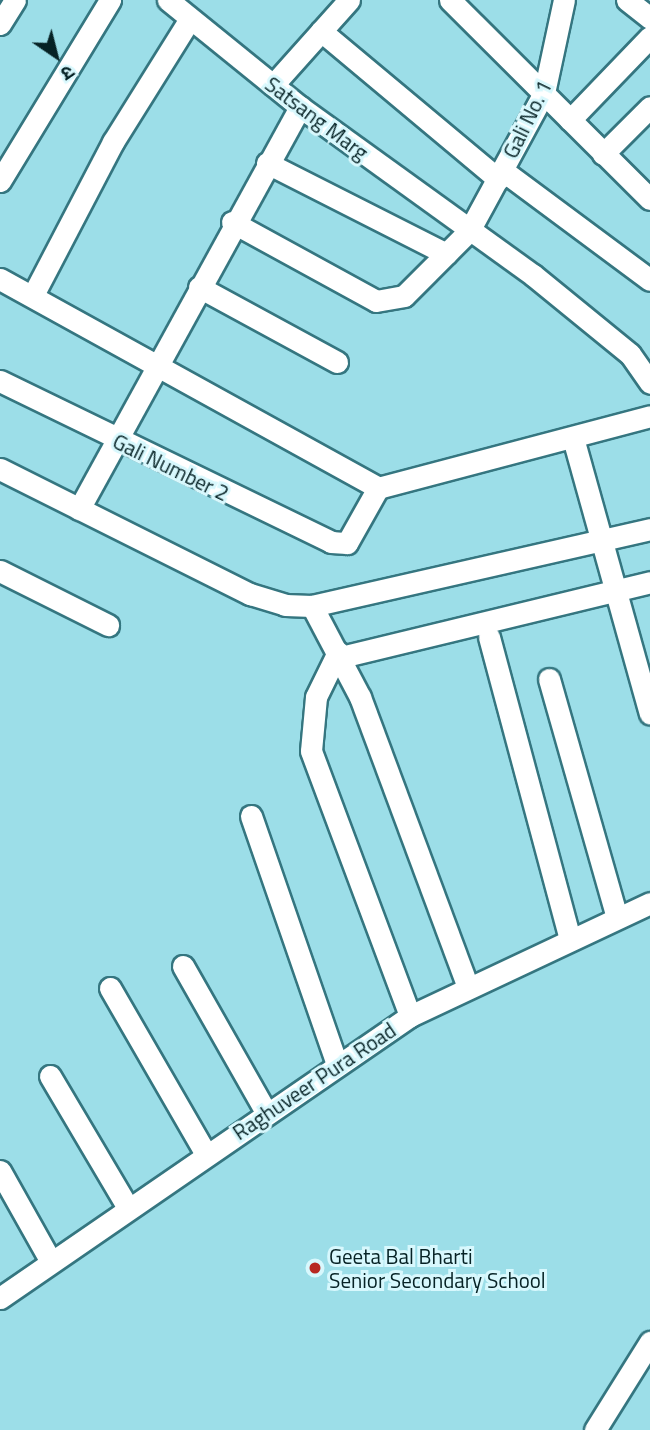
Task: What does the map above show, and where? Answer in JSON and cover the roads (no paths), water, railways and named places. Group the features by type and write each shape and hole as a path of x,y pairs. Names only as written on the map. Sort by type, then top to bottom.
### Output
{"street":[{"path":"0,24 15,0"},
{"path":"0,181 110,0"},
{"name":"Satsang Marg","path":"168,0 300,107 469,231 640,351 650,383"},
{"path":"450,0 650,200"},
{"name":"Gali No. 1","path":"232,222 384,303 404,296 469,231 544,93 564,0"},
{"path":"627,0 650,18"},
{"path":"274,85 321,31 342,2"},
{"path":"33,295 113,142 190,19"},
{"path":"321,31 500,174 650,280"},
{"path":"570,120 650,37"},
{"path":"79,509 232,222 300,107"},
{"path":"603,154 650,107"},
{"path":"267,163 446,254"},
{"path":"0,279 378,488 650,416"},
{"path":"199,287 337,362"},
{"name":"Gali Number 2","path":"0,381 114,440 317,537 347,543 378,488"},
{"path":"573,438 650,713"},
{"path":"0,470 250,594 312,606 650,529"},
{"path":"0,571 108,625"},
{"path":"410,1016 311,751 316,697 340,654 650,582"},
{"path":"312,606 340,654 398,792 467,984"},
{"path":"489,637 570,939"},
{"path":"549,679 617,918"},
{"path":"251,816 337,1065"},
{"name":"Raghuveer Pura Road","path":"0,1298 266,1112 410,1016 467,984 650,903"},
{"path":"183,967 266,1112"},
{"path":"110,988 206,1154"},
{"path":"50,1076 128,1208"},
{"path":"0,1171 51,1262"},
{"path":"595,1430 650,1342"}],"place":[{"name":"Geeta Bal Bharti Senior Secondary School","path":"315,1268"}]}
